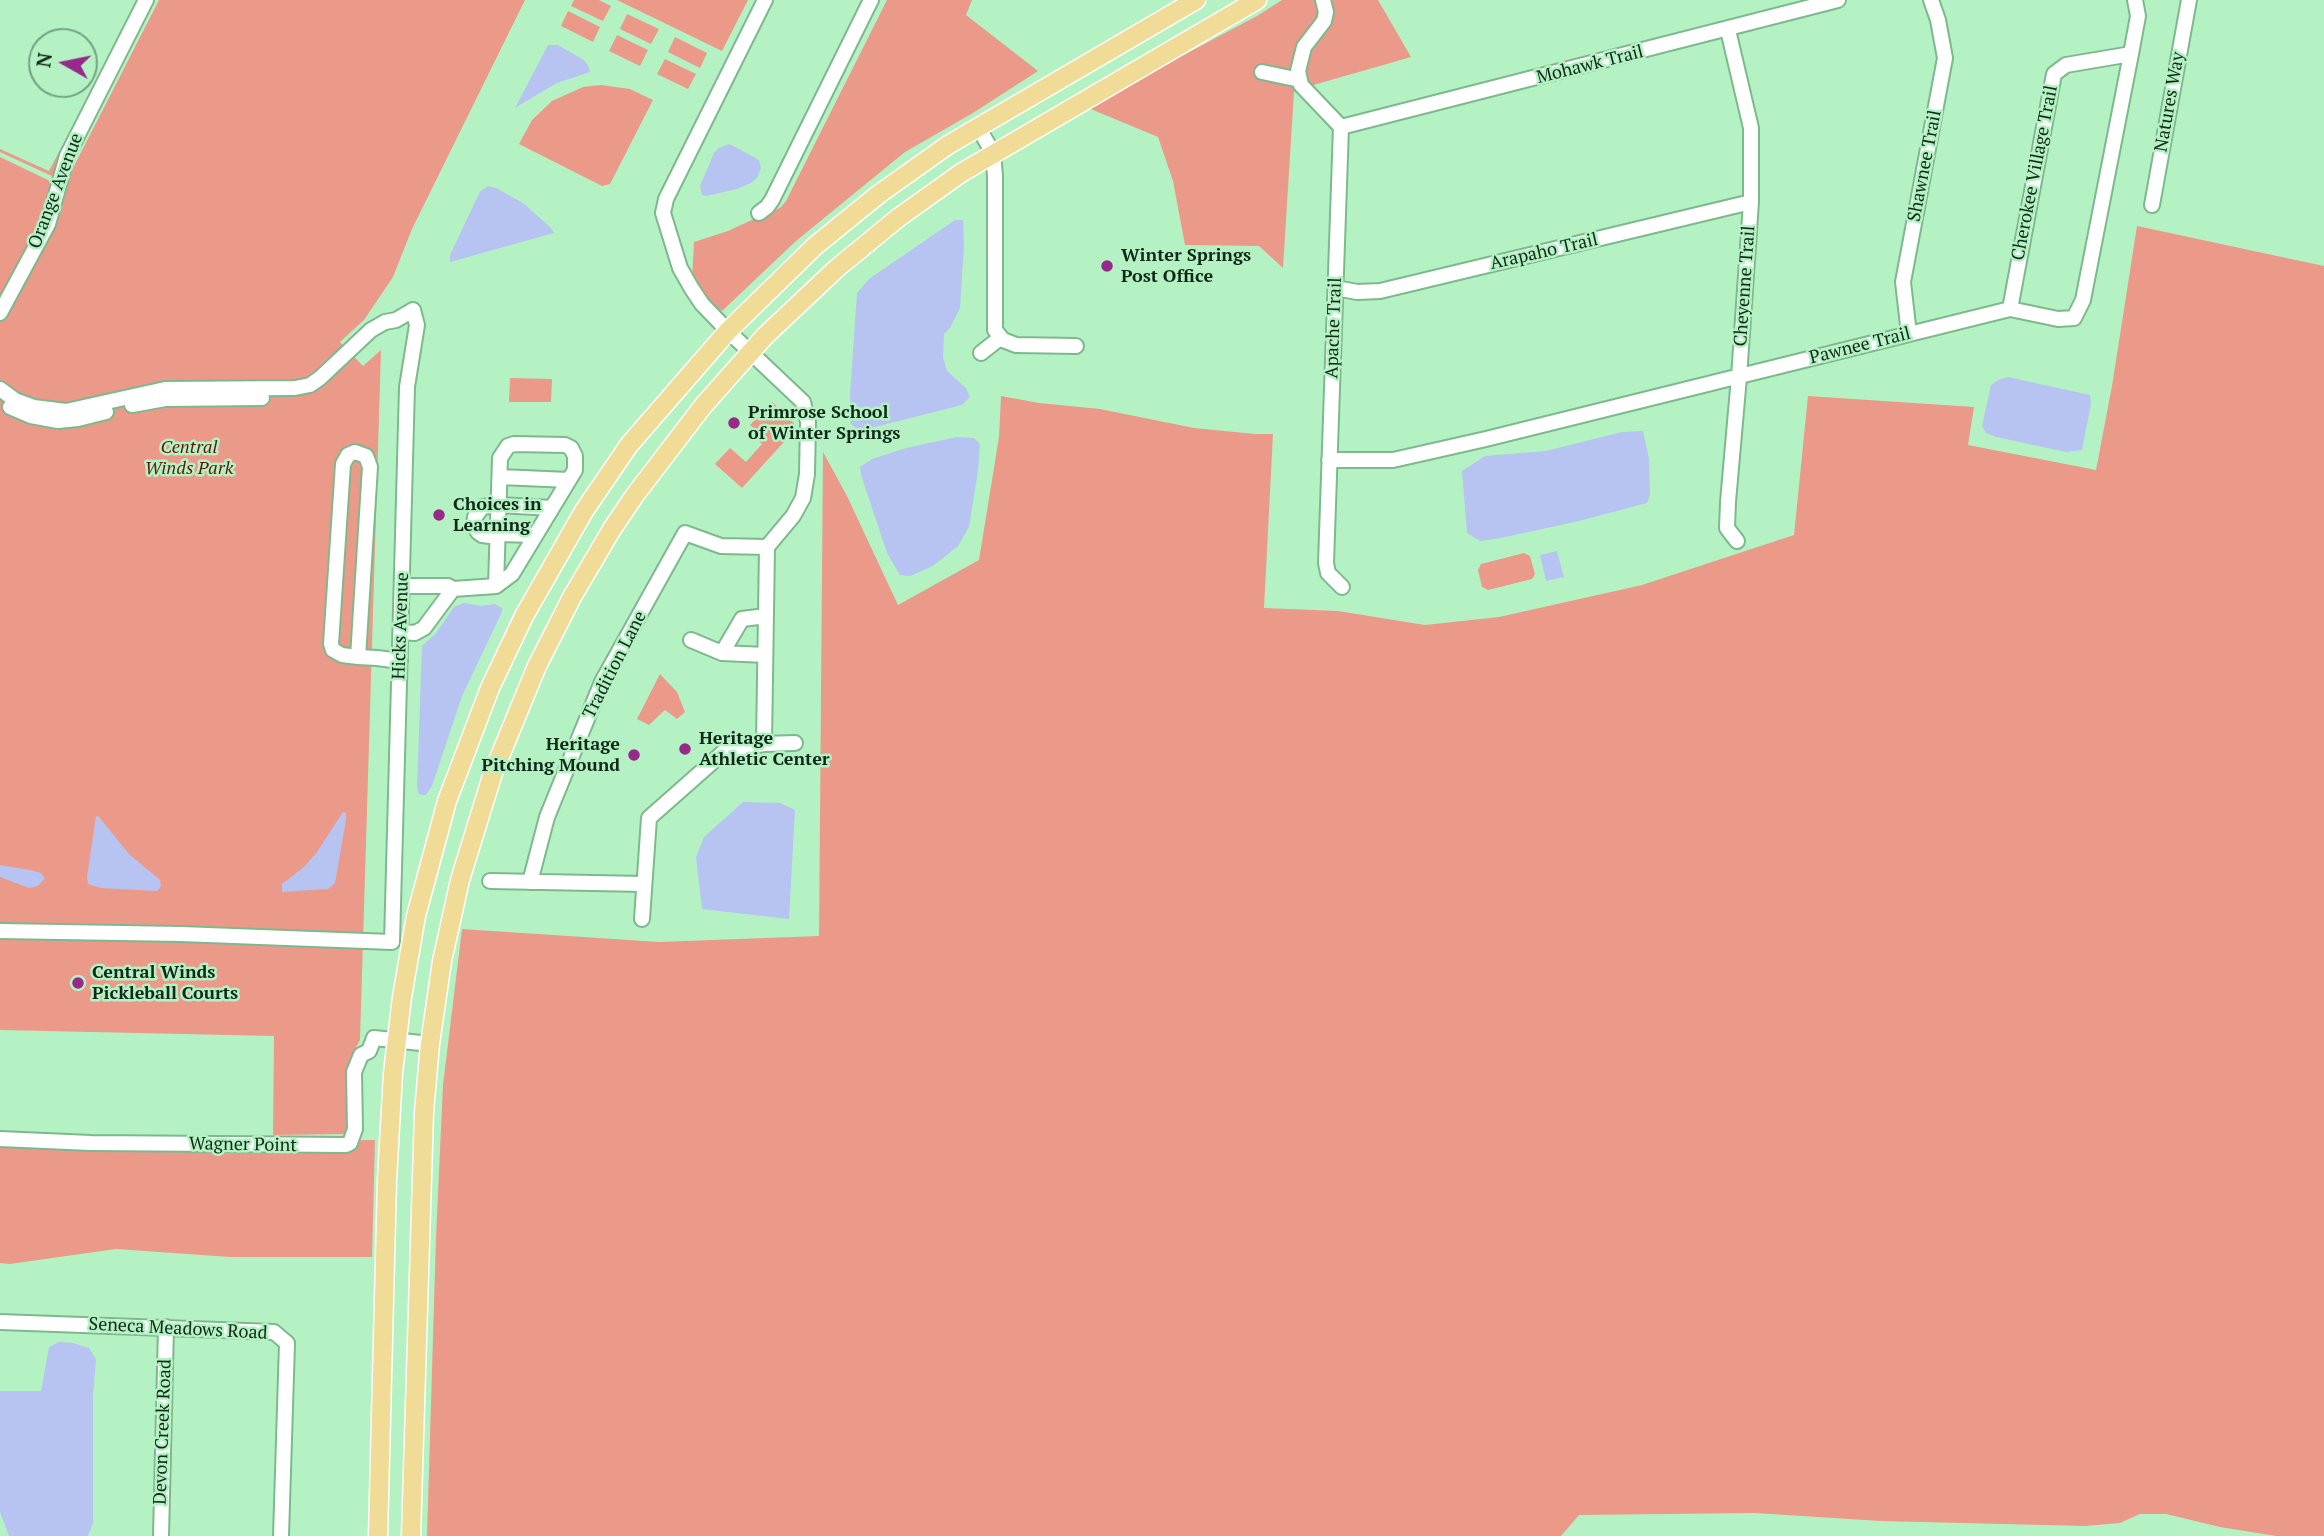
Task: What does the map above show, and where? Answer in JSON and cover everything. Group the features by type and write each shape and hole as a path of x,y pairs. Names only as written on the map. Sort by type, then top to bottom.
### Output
{"main road":[{"path":"378,1536 387,1180 396,1041 416,916 436,837 461,762 506,652 563,544 629,445 728,331 785,274 846,220 911,170 978,127 1196,0"},
{"path":"411,1536 423,1146 430,1044 442,961 470,844 493,773 537,666 579,585 635,495 695,415 750,352 806,295 866,243 930,194 993,153 1257,0"}],"street":[{"name":"Orange Avenue","path":"1,313 48,224 66,156 146,0"},
{"path":"764,744 766,547 793,516 803,498 807,474 808,422 803,402 702,304 680,268 663,213 666,200 765,0"},
{"path":"1323,0 1324,21 1304,47 1298,71 1301,85 1341,127"},
{"name":"Mohawk Trail","path":"1341,127 1838,0"},
{"name":"Shawnee Trail","path":"1909,334 1903,282 1945,58 1938,20 1931,0"},
{"name":"Pawnee Trail","path":"1329,460 1393,460 2010,309 2058,319 2074,318 2083,300 2131,54 2138,16 2135,0"},
{"name":"Natures Way","path":"2152,205 2189,0"},
{"path":"759,213 772,200 871,1"},
{"name":"Cheyenne Trail","path":"1728,30 1751,128 1751,202 1727,528 1737,541"},
{"name":"Cherokee Village Trail","path":"2010,309 2054,74 2066,65 2131,54"},
{"path":"1262,72 1300,80"},
{"path":"978,127 993,153 996,330 1000,338 1008,343 1024,346 1076,346"},
{"name":"Apache Trail","path":"1341,127 1325,563 1328,573 1342,587"},
{"name":"Arapaho Trail","path":"1336,288 1357,292 1380,291 1751,202"},
{"path":"0,390 15,400 34,407 65,411 165,389 295,388 310,385 320,378 377,327 414,315"},
{"path":"0,401 31,416 70,421 156,399 298,396 320,388 383,333 414,315"},
{"name":"Hicks Avenue","path":"0,931 392,942 401,855 400,661 401,632 409,586 407,387 417,325 414,315"},
{"path":"981,353 1000,338"},
{"path":"409,586 448,586 453,589 496,586 512,574 575,470 576,456 571,448 565,445 513,444 508,446 500,458 496,586"},
{"path":"358,657 370,467 366,456 355,452 346,457 343,464 331,644 337,654 358,657 400,661"},
{"path":"500,477 569,480"},
{"path":"535,535 482,535 474,525 475,517 479,510 486,506 552,508"},
{"name":"Tradition Lane","path":"530,882 547,817 602,682 685,533 721,546 766,547"},
{"path":"409,586 431,606 432,617"},
{"path":"401,632 415,633 424,628 453,589"},
{"path":"722,653 742,619 766,617"},
{"path":"691,640 722,653 765,655"},
{"path":"642,919 649,818 726,750 764,744 795,743"},
{"path":"490,881 645,884"},
{"name":"Wagner Point","path":"0,1139 91,1143 346,1145 350,1143 355,1129 354,1082 357,1063 361,1055 369,1051 374,1038 396,1041"},
{"path":"396,1041 430,1044"},
{"name":"Seneca Meadows Road","path":"0,1322 274,1332 287,1343 281,1536"},
{"name":"Devon Creek Road","path":"161,1536 166,1328"}],"green space":[{"path":"139,0 98,81 98,78"},
{"name":"Central Winds Park","path":"159,0 525,0 412,229 393,277 364,320 340,342 363,366 381,350 360,1040 349,1061 347,1134 273,1135 274,1036 0,1030 0,157 50,181 68,184 73,168"},
{"path":"574,0 599,0 611,6 603,21 571,6"},
{"path":"617,0 748,0 722,51"},
{"path":"887,0 972,0 966,15 1038,71 905,152 796,241 722,311 703,297 692,279 694,242 756,218 759,220 786,201"},
{"path":"1282,0 1317,0 1320,12 1293,73 1258,66 1256,75 1295,84 1299,90 1294,92 1283,268 1259,246 1185,245 1173,181 1158,137 1086,107"},
{"path":"1329,0 1378,0 1411,57 1310,86 1305,75 1305,62"},
{"path":"568,11 600,27 593,42 561,26"},
{"path":"627,14 659,29 651,44 620,29"},
{"path":"617,35 648,50 640,66 609,51"},
{"path":"675,37 707,53 700,68 668,52"},
{"path":"665,59 696,74 688,89 657,74"},
{"path":"601,85 630,89 653,100 610,184 602,186 519,144 532,120 552,101 583,87"},
{"path":"89,98 61,154 54,177 0,152 0,149 49,171"},
{"path":"2137,226 2324,266 2324,1536 2276,1536 2220,1527 2166,1514 2140,1514 2120,1523 2085,1526 1880,1521 1755,1513 1579,1515 1561,1536 427,1536 443,1085 462,929 659,942 819,936 823,452 847,496 898,605 979,560 999,437 1001,396 1100,409 1194,428 1273,434 1264,608 1338,611 1425,625 1499,617 1642,585 1794,535 1808,396 1974,407 1968,445 2096,470"},
{"path":"510,378 552,379 551,402 509,402"},
{"path":"772,402 794,423 794,431 742,488 715,464 730,448 746,462 764,438 750,425"},
{"path":"1524,553 1530,556 1535,574 1532,579 1488,590 1482,587 1478,570 1481,564"},
{"path":"660,674 677,692 685,712 677,719 665,710 649,725 637,719"},
{"path":"375,1140 372,1257 230,1257 116,1249 10,1264 0,1263 0,1144"}],"water":[{"path":"548,45 558,45 584,60 590,72 557,83 515,108"},
{"path":"730,144 759,160 761,168 757,178 737,189 702,195 700,186 714,153"},
{"path":"488,186 523,203 554,233 450,262 450,255 480,192"},
{"path":"955,220 963,220 960,308 944,334 943,357 947,371 966,388 970,397 962,405 859,431 851,424 850,394 857,293 869,279"},
{"path":"2008,377 2090,395 2091,404 2082,450 2066,452 1986,433 1982,426 1991,385"},
{"path":"1643,431 1649,459 1650,495 1647,503 1501,538 1480,541 1467,533 1462,471 1485,456 1546,451 1622,432"},
{"path":"957,437 974,438 980,444 969,527 958,546 933,566 910,576 900,575 887,553 860,467 872,459 906,448"},
{"path":"1557,551 1564,577 1546,581 1540,555"},
{"path":"464,603 481,606 495,604 502,608 502,612 462,696 432,786 426,795 423,795 419,794 417,788 422,646 436,633 454,607"},
{"path":"743,802 780,803 795,810 789,919 702,909 696,857 704,837"},
{"path":"343,812 346,813 346,820 335,883 328,889 282,892 282,884 304,867 317,852"},
{"path":"96,816 129,854 160,880 161,886 157,891 101,888 88,884"},
{"path":"0,865 41,873 45,878 38,886 29,888 0,877"},
{"path":"59,1342 89,1348 96,1359 93,1396 93,1523 88,1536 9,1536 0,1512 0,1391 41,1391 49,1347"}],"place":[{"name":"Winter Springs Post Office","path":"1107,266"},
{"name":"Primrose School of Winter Springs","path":"734,423"},
{"name":"Choices in Learning","path":"439,515"},
{"name":"Heritage Athletic Center","path":"685,749"},
{"name":"Heritage Pitching Mound","path":"634,755"},
{"name":"Central Winds Pickleball Courts","path":"78,983"}]}
